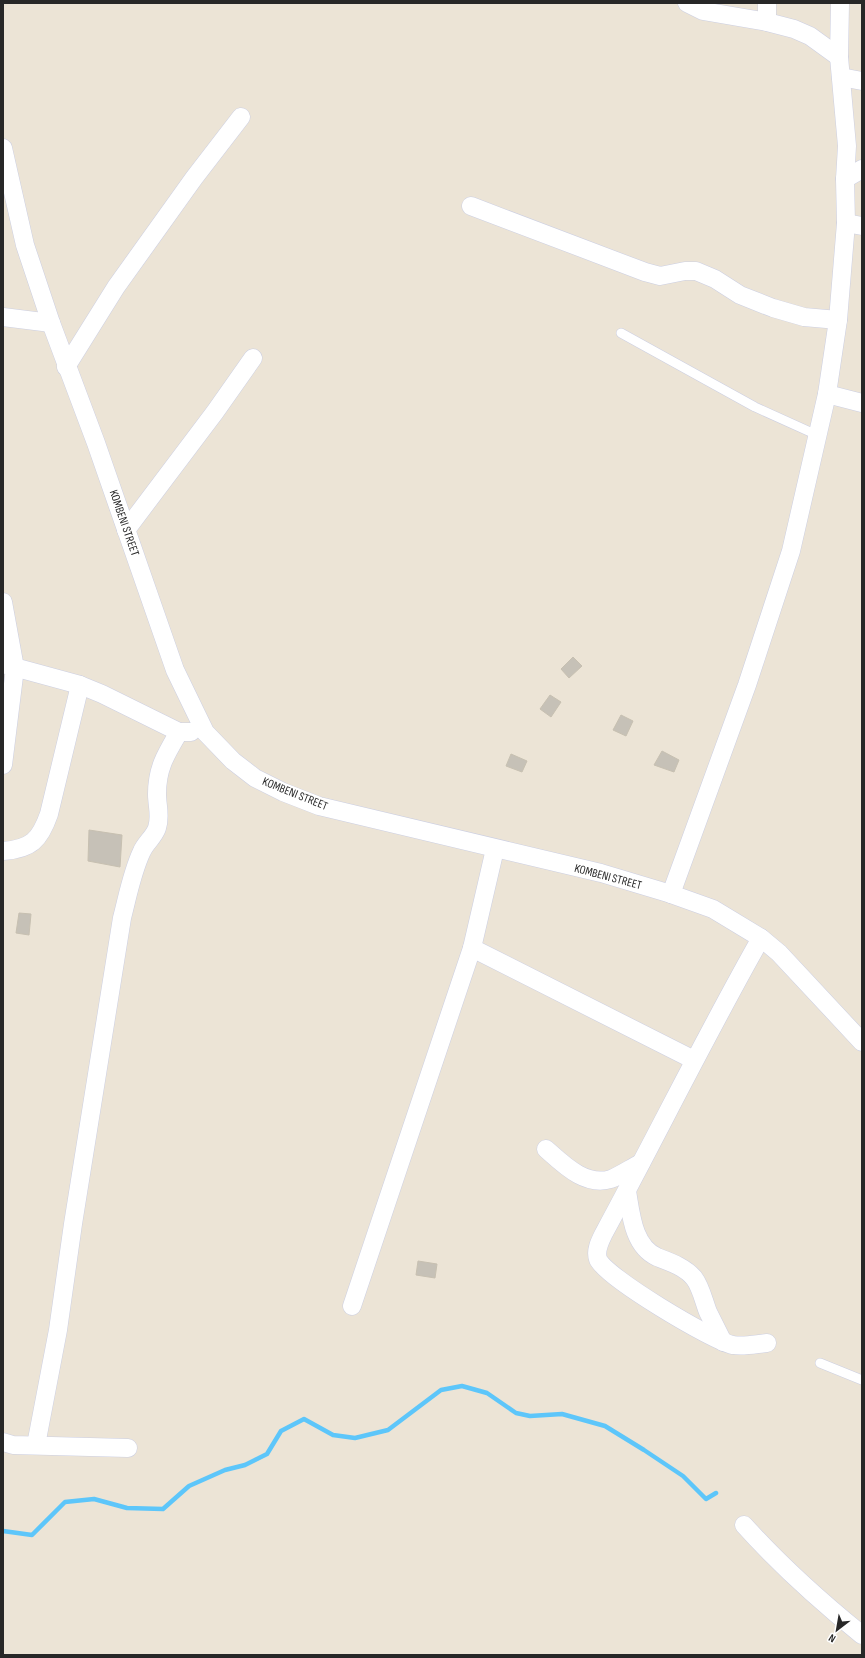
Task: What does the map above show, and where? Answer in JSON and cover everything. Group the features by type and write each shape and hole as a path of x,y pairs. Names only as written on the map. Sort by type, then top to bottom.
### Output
{"street":[{"path":"687,3 703,12 767,22 794,29 810,36 839,57"},
{"path":"767,3 767,22"},
{"path":"671,894 747,684 791,551 827,394 854,224 845,179 847,146 839,57 840,3"},
{"path":"841,76 862,81"},
{"path":"66,366 116,287 194,178 241,117"},
{"name":"KOMBENI STREET","path":"3,148 26,245 51,324 96,443 175,670 205,732 233,761 255,778 283,792 319,806 602,874 671,894 713,909 761,938 790,965 862,1042"},
{"path":"845,179 862,169"},
{"path":"471,206 645,272 660,276 685,271 696,271 715,279 740,295 773,308 804,316 838,320"},
{"path":"3,317 51,324"},
{"path":"126,530 215,412 253,358"},
{"path":"827,394 862,403"},
{"path":"3,602 9,666 3,765"},
{"path":"9,666 80,685 102,694 179,732 205,732"},
{"path":"3,851 20,849 33,842 44,830 80,685"},
{"path":"36,1445 58,1330 73,1224 122,918 132,878 143,849 152,838 157,828 159,817 157,794 162,763 179,732"},
{"path":"352,1306 472,948 495,849"},
{"path":"761,938 694,1060 604,1233 597,1251 598,1260 605,1270 627,1286 703,1332 723,1342 733,1345 767,1343"},
{"path":"472,948 694,1060"},
{"path":"546,1149 567,1167 582,1176 596,1180 610,1179 641,1163"},
{"path":"627,1191 632,1222 644,1249 656,1256 670,1261 686,1271 694,1279 723,1342"},
{"path":"3,1442 13,1445 128,1448"},
{"path":"744,1526 819,1599 862,1635"}],"lane":[{"path":"621,333 756,407 817,435"},
{"path":"820,1362 862,1380"}],"building":[{"path":"573,657 582,666 569,678 561,669"},
{"path":"550,695 561,702 551,717 540,709"},
{"path":"621,715 633,721 626,736 613,730"},
{"path":"662,751 679,760 674,772 654,765"},
{"path":"511,754 527,761 522,772 506,766"},
{"path":"89,830 122,835 120,867 88,861"},
{"path":"19,913 31,914 29,935 16,933"},
{"path":"418,1261 437,1264 435,1278 416,1275"}],"waterway":[{"path":"3,1531 32,1535 65,1502 94,1499 127,1508 163,1509 189,1486 225,1470 245,1465 267,1454 281,1431 304,1419 333,1435 355,1438 388,1430 441,1390 462,1386 487,1393 516,1413 530,1416 562,1414 605,1426 683,1476 706,1499 716,1493"}]}
